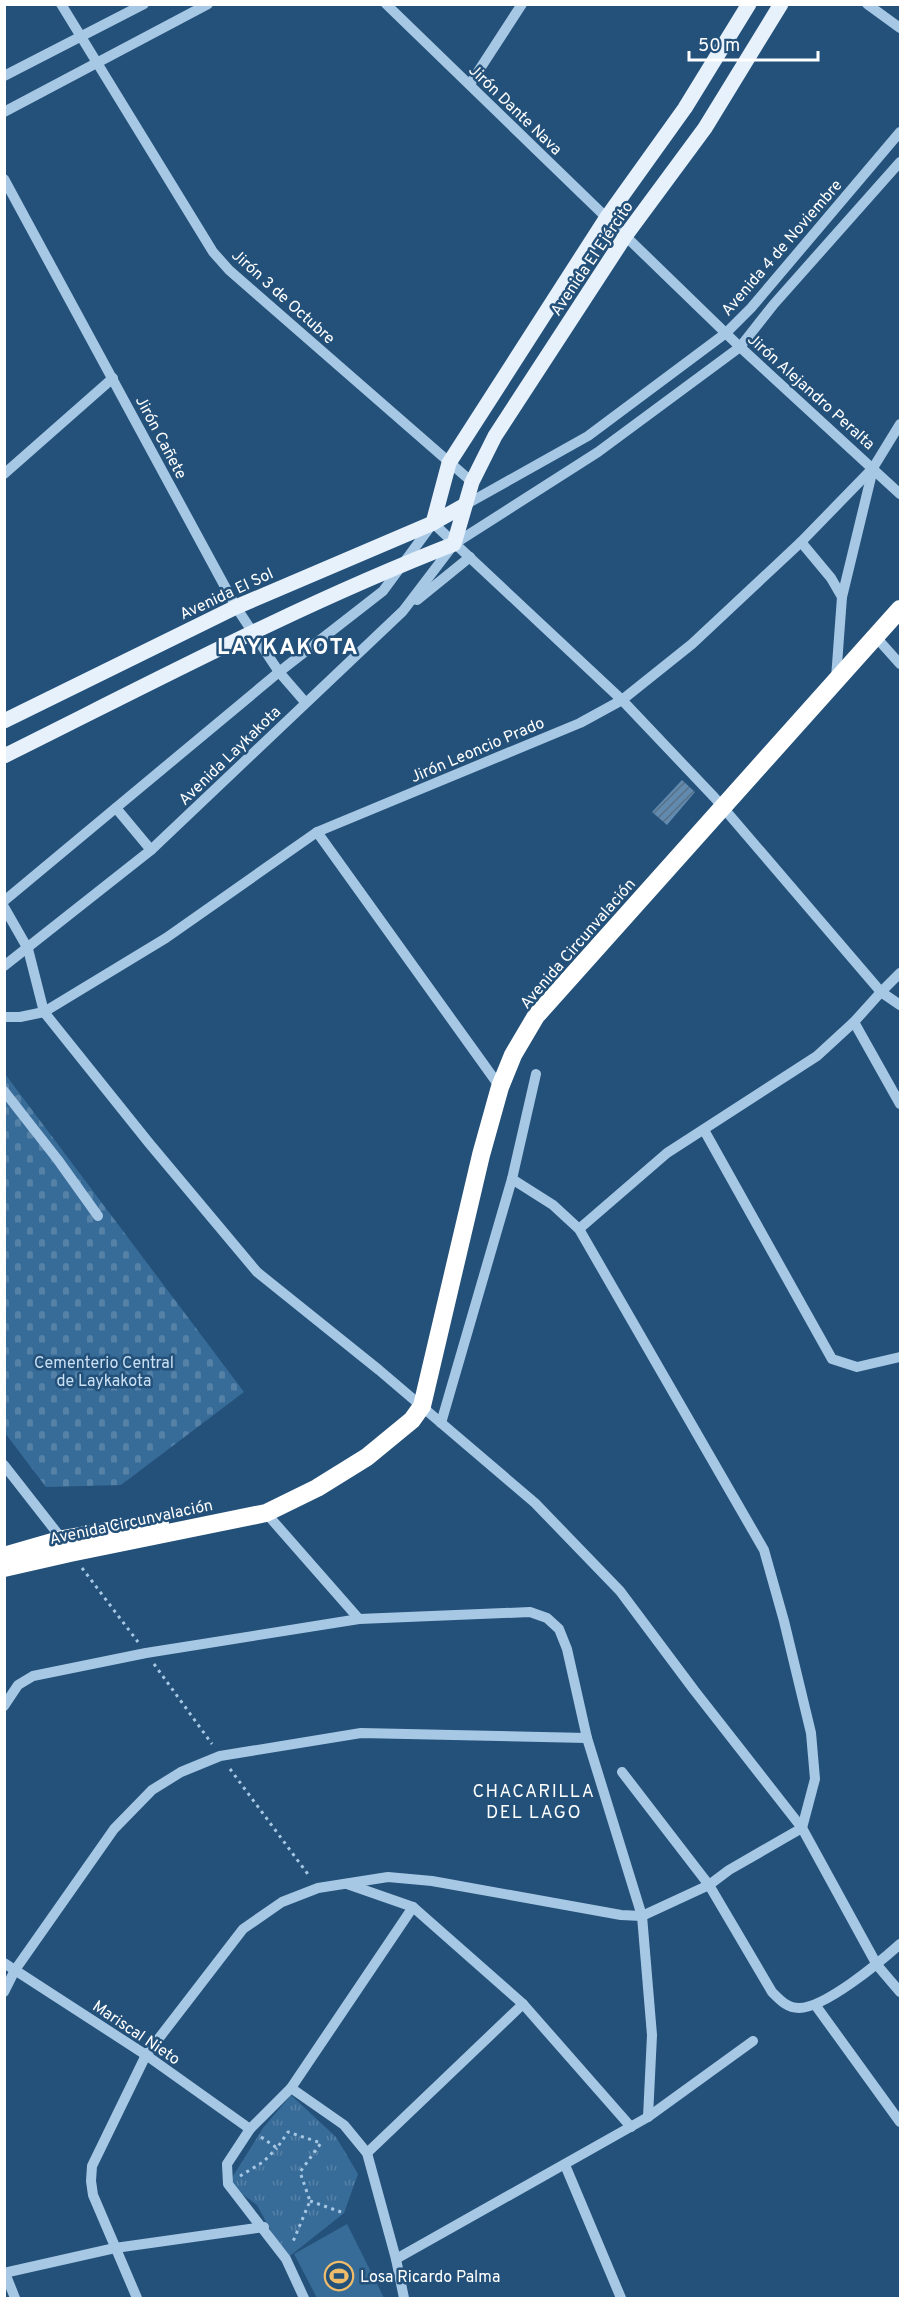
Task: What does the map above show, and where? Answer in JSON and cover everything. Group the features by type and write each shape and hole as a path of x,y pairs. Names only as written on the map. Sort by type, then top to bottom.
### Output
{"highway":[{"name":"Avenida Circunvalación","path":"4,1556 66,1546 201,1515 266,1513 317,1488 367,1457 412,1420 422,1406 481,1155 500,1087 513,1055 536,1016 900,609"},
{"name":"Avenida Circunvalación","path":"4,1568 66,1546"}],"main road":[{"name":"Avenida El Ejército","path":"433,523 449,463 607,218 685,108 749,4"},
{"name":"Avenida El Ejército","path":"454,544 472,483 495,436 626,235 705,128 781,4"},
{"name":"Avenida El Sol","path":"4,721 236,607 433,523 465,505"},
{"path":"4,756 253,633 403,564 454,544"}],"street":[{"name":"Jirón 3 de Octubre","path":"61,4 213,252 229,270 472,483"},
{"path":"4,76 144,4"},
{"path":"4,112 208,4"},
{"name":"Jirón Dante Nava","path":"387,4 626,235"},
{"path":"470,84 522,4"},
{"path":"867,4 900,28"},
{"name":"Avenida 4 de Noviembre","path":"465,505 588,436 726,333 751,308 900,132"},
{"path":"454,544 598,452 740,347 774,304 900,162"},
{"name":"Jirón Cañete","path":"4,179 236,607 279,672 305,702"},
{"name":"Jirón Alejandro Peralta","path":"626,235 740,347 900,494"},
{"path":"4,474 113,378"},
{"name":"Jirón Leoncio Prado","path":"4,1017 21,1017 44,1012 166,938 317,831 580,723 621,700 692,644 801,542 873,468 900,424"},
{"path":"588,436 598,452"},
{"path":"836,681 842,597 873,468"},
{"path":"433,523 621,700 723,808 880,992 900,1005"},
{"name":"Avenida Laykakota","path":"4,901 279,672 383,591 433,523"},
{"path":"801,542 831,578 842,597"},
{"name":"Avenida Laykakota","path":"4,966 151,850 403,611 454,544"},
{"path":"403,611 470,557"},
{"path":"875,636 900,664"},
{"path":"116,808 151,850"},
{"path":"317,831 500,1087"},
{"path":"4,907 28,949 44,1012 149,1143 258,1272 422,1406 535,1503 620,1591 802,1828 877,1965 900,1992"},
{"path":"579,1229 667,1153 817,1056 854,1022 900,973"},
{"path":"854,1022 900,1104"},
{"path":"441,1423 512,1179 536,1074"},
{"path":"4,1091 98,1216"},
{"path":"704,1130 832,1359 857,1367 900,1357"},
{"path":"137,2298 93,2195 92,2166 146,2055 243,1929 282,1902 318,1888 388,1877 432,1881 621,1915 642,1916 709,1885 729,1870 802,1828 815,1779 811,1733 764,1550 579,1229 553,1205 512,1179"},
{"path":"4,1466 66,1546"},
{"path":"266,1513 359,1619"},
{"path":"4,1706 18,1685 33,1676 146,1653 359,1619 530,1612 547,1618 559,1629 567,1649 587,1738 642,1916 652,2035 648,2117"},
{"path":"4,1992 15,1970 114,1829 152,1791 180,1772 220,1756 361,1733 587,1738"},
{"path":"622,1772 709,1885 772,1992 785,2005 798,2008 816,2006 877,1965 900,1944"},
{"path":"344,1883 413,1906 523,2004 631,2127"},
{"path":"303,2298 286,2259 228,2184 227,2164 250,2129 291,2088 413,1906"},
{"name":"Mariscal Nieto","path":"4,1963 146,2055 250,2129"},
{"path":"367,2153 523,2004"},
{"path":"816,2006 900,2122"},
{"path":"396,2259 648,2117 753,2041"},
{"path":"291,2088 344,2125 367,2153 405,2298"},
{"path":"565,2165 621,2298"},
{"path":"15,2298 5,2273 116,2248 264,2228"}],"path":[{"path":"66,1546 318,1888"},
{"path":"250,2129 277,2148"},
{"path":"228,2184 263,2162 288,2132 321,2143 300,2172 310,2201 286,2259"},
{"path":"310,2201 344,2213"}],"green space":[{"name":"Cementerio Central de Laykakota","path":"5,1074 244,1392 121,1485 46,1487 5,1433"},
{"path":"291,2095 336,2137 358,2174 344,2213 286,2259 257,2205 228,2184 263,2128"},
{"name":"Losa Ricardo Palma","path":"347,2224 384,2298 317,2298 294,2254"}],"building":[{"path":"682,780 695,792 667,825 652,812"}],"place":[{"name":"Losa Ricardo Palma","path":"339,2276"}],"district":[{"name":"LAYKAKOTA","path":"288,646"},
{"name":"CHACARILLA DEL LAGO","path":"534,1801"}]}
